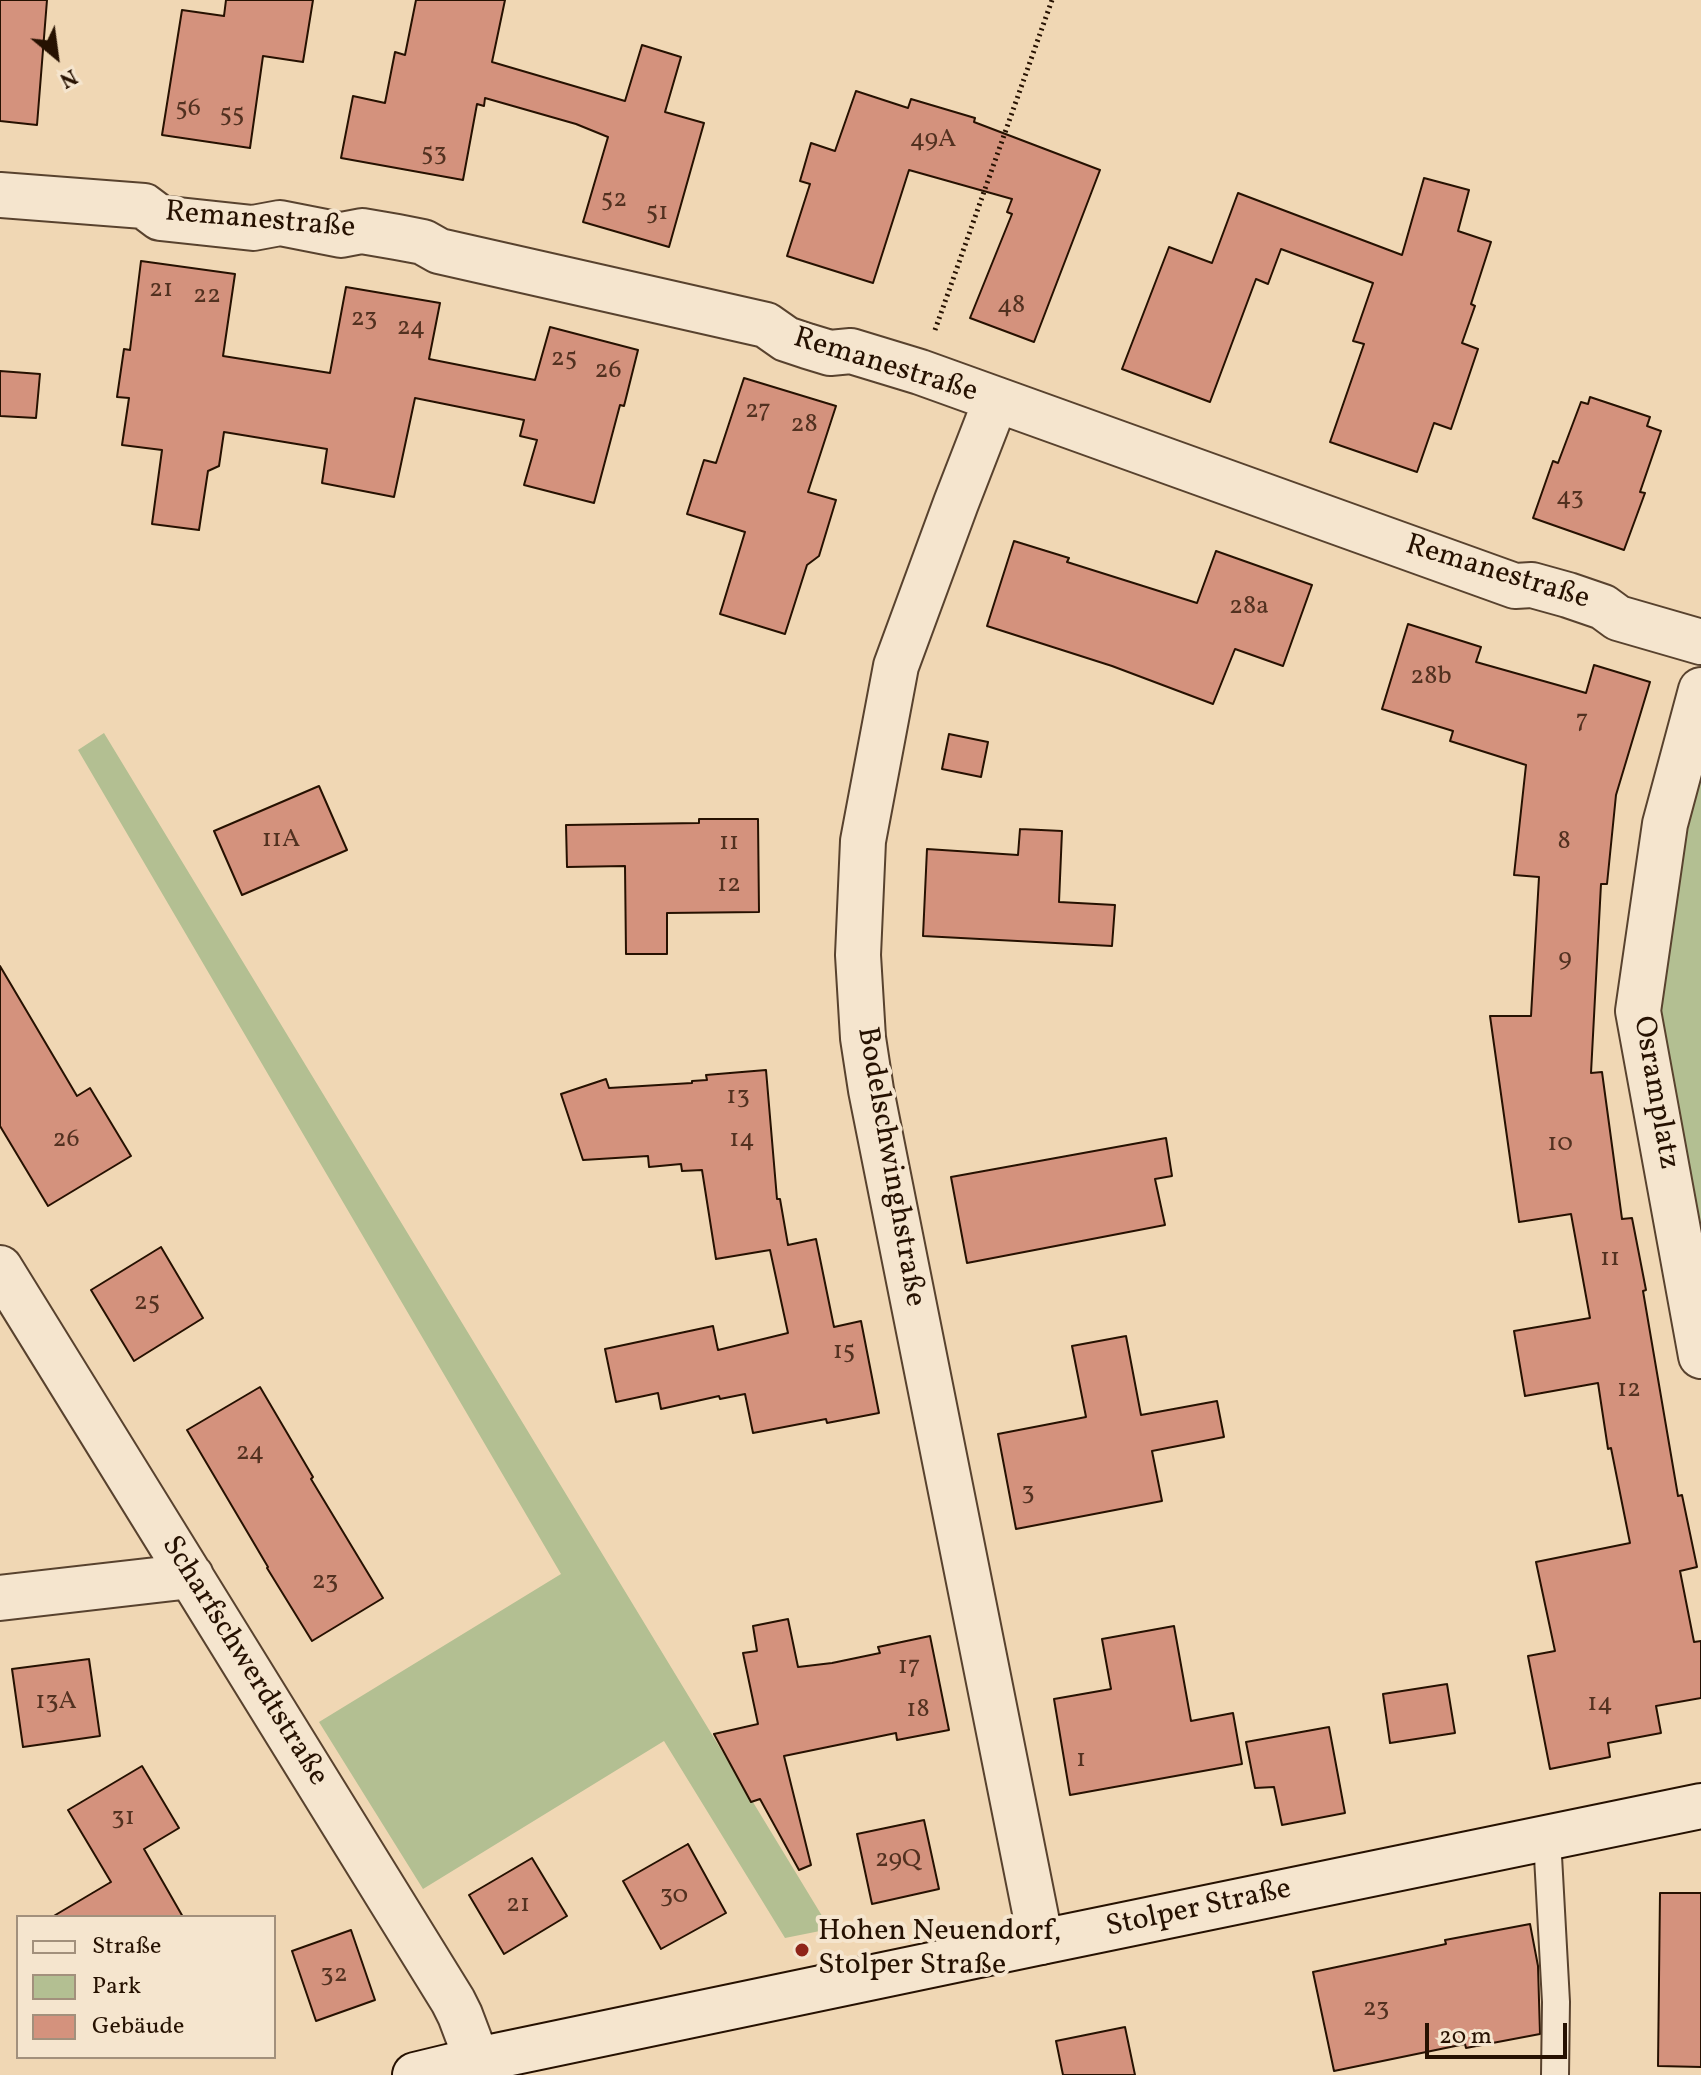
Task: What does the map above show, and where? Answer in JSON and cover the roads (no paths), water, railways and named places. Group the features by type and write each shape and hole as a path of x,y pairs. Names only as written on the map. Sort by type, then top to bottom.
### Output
{"street":[{"name":"Remanestraße","path":"0,195 144,206 160,218 253,228 280,223 341,235 362,231 423,242 439,251 766,325 786,339 830,353 851,351 920,372 1515,586 1532,585 1568,595 1603,607 1618,618 1701,642"},
{"name":"Bodelschwinghstraße","path":"996,400 896,666 863,841 858,955 863,1038 871,1090 1041,1942"},
{"name":"Osramplatz","path":"1701,690 1665,824 1638,1011 1701,1356"},
{"name":"Scharfschwerdtstraße","path":"0,1268 453,2001 477,2060"},
{"path":"0,1598 191,1576"},
{"name":"Stolper Straße","path":"415,2075 477,2060 525,2063 1041,1942 1701,1806"}],"lane":[{"path":"1547,1838 1556,2002 1555,2075"}],"place":[{"name":"Hohen Neuendorf, Stolper Straße","path":"802,1950"}]}
